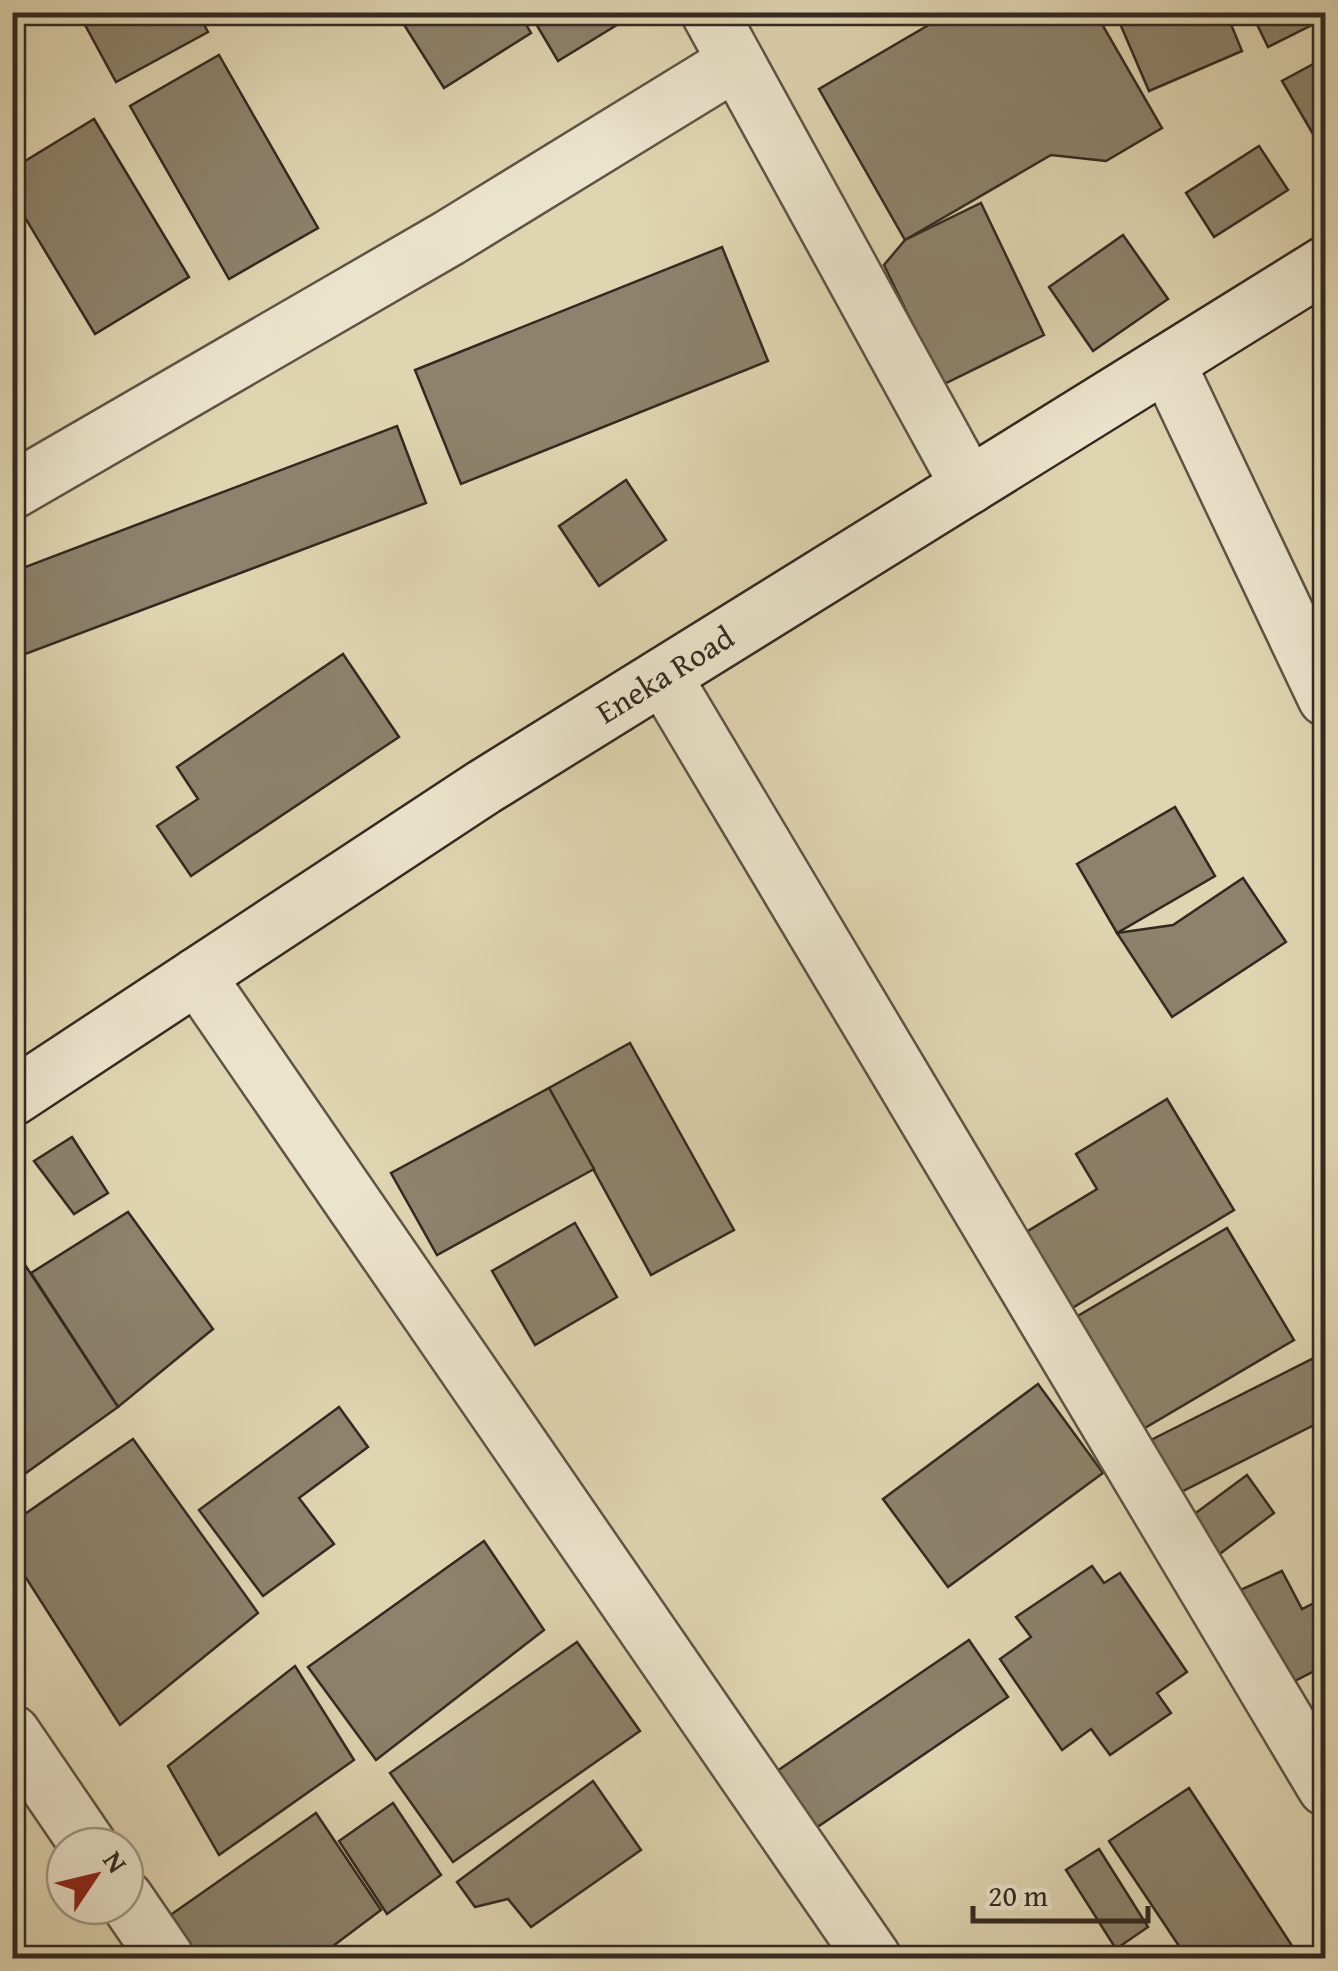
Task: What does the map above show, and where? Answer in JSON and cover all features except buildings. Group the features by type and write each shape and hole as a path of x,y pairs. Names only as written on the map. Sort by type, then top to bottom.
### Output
{"street":[{"path":"709,12 969,486"},
{"path":"12,491 449,238 734,63"},
{"name":"Eneka Road","path":"12,1098 484,787 1326,264"},
{"path":"1167,364 1326,698"},
{"path":"662,676 1326,1788"},
{"path":"198,976 873,1958"},
{"path":"12,1733 76,1826"},
{"path":"144,1926 166,1958"}]}
